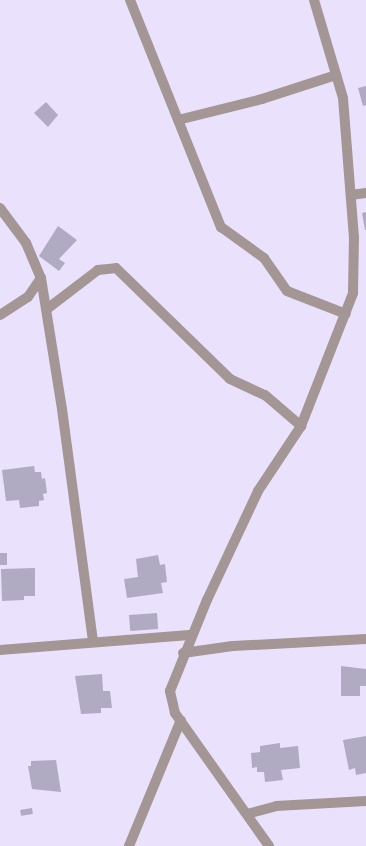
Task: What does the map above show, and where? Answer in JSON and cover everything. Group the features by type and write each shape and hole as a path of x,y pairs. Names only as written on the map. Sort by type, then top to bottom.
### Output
{"street":[{"path":"130,0 221,227 264,258 286,291 346,314"},
{"path":"269,846 181,720 170,702 170,691 192,635 270,469 301,426 346,314 355,269 351,195 342,98 314,0"},
{"path":"178,120 262,99 336,74"},
{"path":"351,195 366,193"},
{"path":"0,208 26,243 41,278 47,309 93,642"},
{"path":"47,309 98,270 116,268 230,379 265,395 301,426"},
{"path":"0,315 28,297 41,278"},
{"path":"0,650 192,635"},
{"path":"184,653 233,646 366,640"},
{"path":"129,846 181,720"},
{"path":"247,814 276,806 366,801"}],"building":[{"path":"366,86 366,105 363,106 358,88"},
{"path":"46,102 58,115 48,127 34,113"},
{"path":"366,212 366,230 365,230 362,213"},
{"path":"58,226 77,240 59,259 65,263 59,271 39,256"},
{"path":"34,466 35,472 41,472 42,479 45,478 47,493 43,494 44,500 39,501 39,506 20,508 19,500 6,501 2,470"},
{"path":"0,553 7,553 7,565 0,565"},
{"path":"158,555 160,565 165,564 167,582 161,583 163,593 127,598 124,579 138,577 136,559"},
{"path":"35,568 35,596 24,596 24,600 2,601 1,569"},
{"path":"157,613 158,629 130,631 129,615"},
{"path":"341,666 366,669 366,686 360,686 360,696 341,696"},
{"path":"102,674 103,691 110,691 112,708 101,708 101,713 81,714 75,676"},
{"path":"366,736 366,773 356,775 355,768 349,770 343,740"},
{"path":"280,743 280,748 298,746 300,768 281,770 283,780 265,782 264,772 257,772 257,767 252,768 251,753 260,752 260,746"},
{"path":"56,760 61,792 32,789 28,766 31,766 31,761"},
{"path":"32,808 33,814 21,816 20,810"}]}
